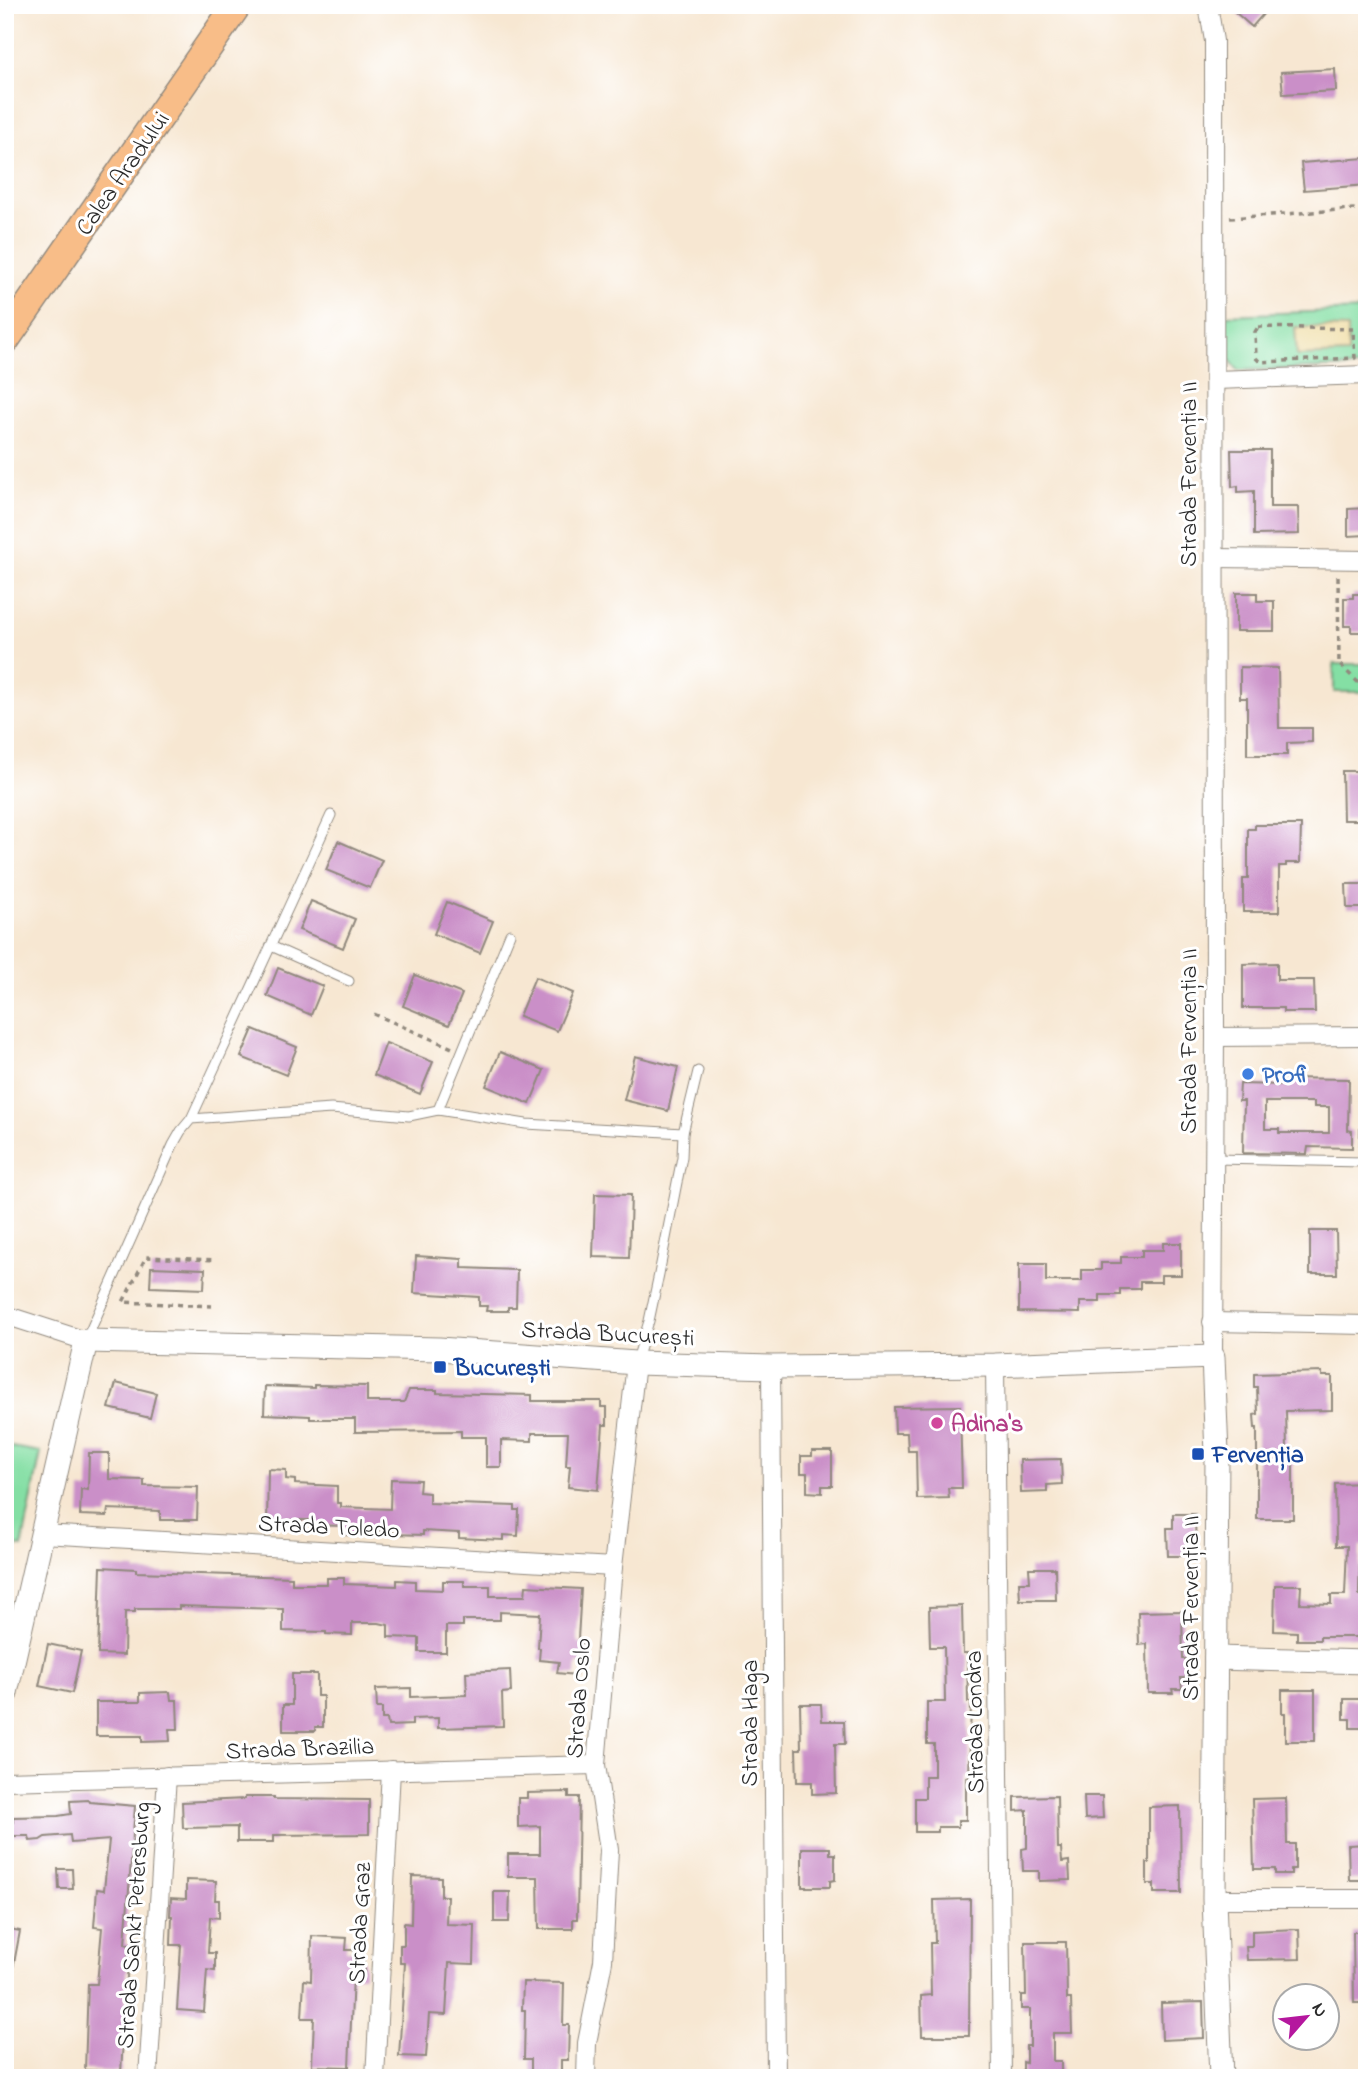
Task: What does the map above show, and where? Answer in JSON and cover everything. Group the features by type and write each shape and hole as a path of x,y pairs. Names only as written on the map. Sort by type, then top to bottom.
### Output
{"main road":[{"name":"Calea Aradului","path":"5,340 237,5"}],"street":[{"name":"Strada Fervenția II","path":"1206,5 1214,41 1215,1037 1212,1322 1217,1454 1214,1899 1221,2078"},
{"path":"1215,380 1367,375"},
{"path":"1215,558 1367,560"},
{"path":"1215,1037 1366,1036"},
{"name":"Strada București","path":"5,1315 86,1341 439,1349 636,1363 771,1367 995,1365 1213,1357"},
{"path":"1212,1322 1367,1325"},
{"path":"5,1697 86,1341"},
{"name":"Strada Oslo","path":"586,2078 587,2043 603,1961 609,1850 596,1765 613,1567 636,1363"},
{"name":"Strada Londra","path":"995,1365 1002,2078"},
{"name":"Strada Haga","path":"771,1367 776,2078"},
{"name":"Strada Toledo","path":"43,1534 613,1567"},
{"path":"1216,1658 1367,1662"},
{"name":"Strada Brazilia","path":"5,1781 596,1765"},
{"name":"Strada Graz","path":"375,2078 391,1770"},
{"name":"Strada Sankt Petersburg","path":"148,2078 167,1776"},
{"path":"1214,1899 1367,1899"}],"lane":[{"path":"86,1341 173,1145 191,1119 331,816"},
{"path":"438,1110 510,934"},
{"path":"271,946 349,981"},
{"path":"1214,1159 1364,1163 1366,1036"},
{"path":"636,1363 649,1321 682,1157 683,1133 698,1071"},
{"path":"191,1119 331,1109 409,1116 438,1110 526,1124 683,1133"}],"path":[{"path":"1214,220 1367,208"},
{"path":"1258,327 1353,328 1354,358 1260,362 1256,358 1255,331 1258,327"},
{"path":"1338,560 1339,664 1367,691"},
{"path":"374,1014 461,1052"},
{"path":"212,1306 123,1302 146,1257 215,1260"}],"green space":[{"path":"1367,310 1367,367 1238,370 1226,355 1225,315"},
{"path":"1334,664 1367,664 1367,692 1334,692"},
{"path":"5,1446 41,1452 22,1547 5,1544"}],"sand":[{"path":"1295,327 1348,328 1348,354 1297,356"}],"building":[{"path":"1227,5 1271,5 1252,27"},
{"path":"1335,69 1336,91 1283,94 1281,72"},
{"path":"1365,158 1367,185 1304,190 1301,163"},
{"path":"1231,450 1270,450 1270,507 1298,507 1299,534 1254,535 1254,491 1238,492 1238,486 1232,487"},
{"path":"1367,508 1367,535 1348,536 1348,509"},
{"path":"1236,593 1257,593 1257,601 1274,601 1274,631 1236,631"},
{"path":"1353,594 1367,594 1367,632 1351,632 1351,626 1344,626 1344,598 1353,598"},
{"path":"1240,667 1278,668 1279,728 1312,728 1312,742 1287,743 1287,755 1247,755 1247,698 1240,698"},
{"path":"1342,771 1367,771 1367,820 1343,820"},
{"path":"1255,825 1301,825 1300,863 1279,866 1279,912 1243,912 1243,879 1248,879 1248,829 1255,829"},
{"path":"338,841 382,860 370,888 326,870"},
{"path":"1346,884 1367,884 1367,908 1347,908"},
{"path":"311,901 355,919 343,948 299,930"},
{"path":"447,902 493,921 480,953 434,934"},
{"path":"1277,963 1277,980 1314,980 1315,1012 1283,1012 1283,1008 1243,1008 1243,964"},
{"path":"278,968 323,986 311,1015 267,996"},
{"path":"415,975 462,994 449,1025 403,1006"},
{"path":"535,977 573,993 557,1031 519,1016"},
{"path":"253,1029 297,1047 286,1075 241,1057"},
{"path":"386,1043 433,1062 420,1094 374,1075"},
{"path":"500,1052 544,1070 530,1104 486,1086"},
{"path":"635,1056 678,1067 668,1111 624,1100"},
{"path":"1284,1078 1349,1079 1348,1130 1352,1131 1352,1148 1308,1147 1307,1154 1243,1153 1244,1101 1239,1101 1240,1084 1284,1085","holes":["1265,1102 1314,1102 1314,1107 1329,1107 1329,1133 1279,1133 1279,1129 1265,1129"]},
{"path":"595,1194 631,1195 629,1258 593,1257"},
{"path":"1310,1231 1336,1231 1337,1274 1310,1274"},
{"path":"1163,1243 1181,1243 1181,1275 1161,1275 1161,1282 1140,1282 1140,1289 1120,1289 1120,1295 1100,1295 1100,1302 1080,1302 1080,1313 1019,1312 1019,1264 1046,1264 1046,1281 1082,1281 1082,1270 1101,1270 1101,1263 1121,1263 1121,1257 1142,1257 1142,1250 1163,1250"},
{"path":"416,1256 462,1259 462,1268 517,1270 516,1307 508,1307 508,1311 486,1311 487,1306 479,1306 479,1297 414,1293"},
{"path":"151,1267 205,1269 204,1289 150,1287"},
{"path":"1322,1372 1322,1376 1332,1376 1332,1410 1286,1411 1287,1449 1293,1449 1293,1519 1257,1519 1257,1428 1254,1415 1258,1414 1254,1374"},
{"path":"116,1383 156,1393 150,1418 109,1408"},
{"path":"314,1385 367,1386 367,1402 404,1402 409,1390 532,1395 532,1401 601,1401 601,1407 607,1407 607,1425 603,1425 598,1490 568,1487 568,1433 532,1433 532,1441 501,1440 501,1467 486,1467 486,1437 461,1437 461,1431 355,1432 355,1419 310,1419 310,1416 264,1414 265,1386 314,1388"},
{"path":"960,1406 962,1488 948,1488 949,1498 917,1499 916,1451 908,1451 907,1433 895,1433 894,1407"},
{"path":"812,1451 832,1451 832,1486 822,1486 822,1493 807,1492 807,1473 801,1473 801,1456 812,1456"},
{"path":"89,1453 109,1453 109,1479 144,1480 144,1486 198,1487 197,1520 160,1520 160,1511 108,1509 107,1516 80,1515 81,1489 88,1490"},
{"path":"1061,1459 1062,1484 1047,1485 1047,1492 1021,1493 1020,1460"},
{"path":"268,1469 286,1470 286,1479 295,1480 295,1484 337,1486 337,1503 341,1503 341,1507 390,1509 391,1479 420,1480 419,1492 429,1493 429,1503 515,1506 515,1510 519,1510 518,1536 503,1535 503,1540 459,1538 459,1533 423,1531 423,1535 366,1530 366,1536 344,1535 344,1526 311,1525 311,1520 282,1520 282,1525 267,1525"},
{"path":"1367,1483 1367,1546 1360,1546 1359,1595 1367,1595 1367,1637 1297,1640 1297,1632 1274,1631 1275,1585 1301,1585 1300,1603 1331,1604 1331,1595 1345,1595 1347,1546 1336,1546 1335,1484"},
{"path":"1173,1514 1195,1514 1196,1556 1168,1556 1167,1528 1173,1528"},
{"path":"101,1567 136,1569 136,1572 292,1577 292,1584 327,1584 327,1578 344,1578 344,1584 397,1586 397,1580 415,1581 415,1589 443,1590 443,1581 464,1581 464,1586 490,1586 490,1596 525,1596 526,1586 581,1589 578,1639 579,1643 584,1643 582,1664 577,1663 576,1675 557,1673 559,1662 539,1660 540,1614 500,1612 500,1620 463,1620 463,1626 446,1626 446,1652 419,1652 419,1638 388,1637 388,1625 379,1623 352,1623 352,1635 326,1634 283,1631 283,1609 179,1606 179,1609 135,1609 135,1612 125,1612 124,1655 98,1654"},
{"path":"1029,1568 1055,1568 1056,1600 1020,1600 1019,1582 1030,1582"},
{"path":"962,1606 963,1653 967,1653 968,1702 971,1702 966,1820 958,1820 958,1827 938,1827 938,1832 915,1832 915,1798 925,1798 925,1776 934,1776 934,1744 927,1744 927,1702 945,1702 944,1647 930,1647 929,1607"},
{"path":"1182,1611 1186,1678 1181,1678 1182,1689 1172,1689 1173,1693 1148,1693 1147,1644 1139,1645 1138,1612"},
{"path":"48,1644 81,1651 72,1693 39,1686"},
{"path":"510,1670 511,1692 502,1693 503,1726 438,1728 438,1718 412,1719 412,1725 388,1726 387,1719 382,1719 382,1708 377,1708 376,1689 411,1688 411,1697 467,1695 466,1672"},
{"path":"292,1674 317,1674 317,1696 323,1696 323,1727 315,1727 315,1731 283,1731 283,1705 292,1705"},
{"path":"1282,1690 1315,1690 1315,1741 1285,1741"},
{"path":"170,1692 171,1700 177,1700 178,1729 169,1729 170,1741 142,1742 142,1736 96,1736 96,1702 140,1702 140,1693"},
{"path":"1344,1699 1367,1699 1367,1728 1350,1728 1350,1719 1344,1719"},
{"path":"800,1704 821,1704 822,1721 844,1721 845,1744 835,1744 836,1793 812,1794 812,1782 797,1782 796,1749 801,1749"},
{"path":"569,1792 569,1797 579,1797 577,1919 573,1919 573,1929 539,1929 538,1877 508,1877 508,1854 540,1854 540,1826 518,1827 518,1798 527,1798 527,1793"},
{"path":"1057,1796 1058,1848 1061,1848 1062,1862 1069,1861 1070,1880 1039,1881 1039,1871 1023,1871 1022,1849 1027,1848 1027,1810 1015,1811 1015,1797"},
{"path":"1084,1796 1102,1796 1103,1818 1085,1819"},
{"path":"245,1797 369,1800 369,1834 274,1835 274,1842 237,1842 237,1827 183,1828 182,1802"},
{"path":"1286,1798 1287,1844 1295,1844 1295,1869 1291,1869 1291,1874 1275,1874 1275,1869 1254,1869 1252,1799"},
{"path":"89,1800 135,1806 125,1944 129,1945 121,2072 85,2070 88,1984 97,1984 102,1928 94,1927 97,1889 104,1890 109,1840 71,1843 70,1835 30,1841 29,1836 13,1836 13,1817 71,1814 70,1801"},
{"path":"1180,1806 1181,1893 1154,1893 1154,1884 1147,1884 1149,1807"},
{"path":"1367,1844 1367,1880 1349,1880 1348,1845"},
{"path":"802,1848 830,1848 830,1854 835,1854 835,1880 830,1881 830,1887 802,1887"},
{"path":"58,1869 72,1869 73,1889 59,1889"},
{"path":"412,1876 441,1877 441,1896 447,1896 446,1924 475,1925 474,1964 449,1963 446,2015 429,2014 426,2057 399,2056 405,1963 400,1963 400,1945 404,1945 404,1923 411,1924"},
{"path":"186,1880 216,1881 215,1900 219,1900 219,1918 210,1917 208,1953 215,1953 215,1971 207,1970 204,2012 177,2010 181,1945 171,1945 171,1898 186,1899"},
{"path":"494,1892 510,1892 509,1922 494,1922"},
{"path":"970,1899 969,2036 922,2036 921,1996 931,1995 930,1943 935,1943 934,1900"},
{"path":"5,1928 20,1931 12,1974 5,1974"},
{"path":"1299,1929 1300,1959 1247,1960 1246,1946 1252,1946 1252,1931"},
{"path":"1353,1932 1367,1932 1367,2003 1354,2003"},
{"path":"312,1936 347,1938 346,1950 354,1950 354,1958 364,1959 364,1976 353,1976 349,2067 312,2066 314,2018 302,2018 304,1980 311,1981"},
{"path":"1025,1942 1066,1942 1067,1999 1071,1999 1072,2033 1053,2033 1053,2061 1061,2061 1061,2077 1023,2076 1026,2046 1030,2046 1030,2009 1021,2009 1021,1995 1026,1995"},
{"path":"523,1982 564,1983 563,2025 569,2025 568,2060 561,2060 561,2078 531,2078 531,2059 524,2059"},
{"path":"1203,2002 1204,2038 1162,2040 1161,2003"}],"place":[{"name":"Profi","path":"1248,1074"},
{"name":"București","path":"440,1367"},
{"name":"Adina's","path":"937,1423"},
{"name":"Fervenția","path":"1198,1454"}]}
